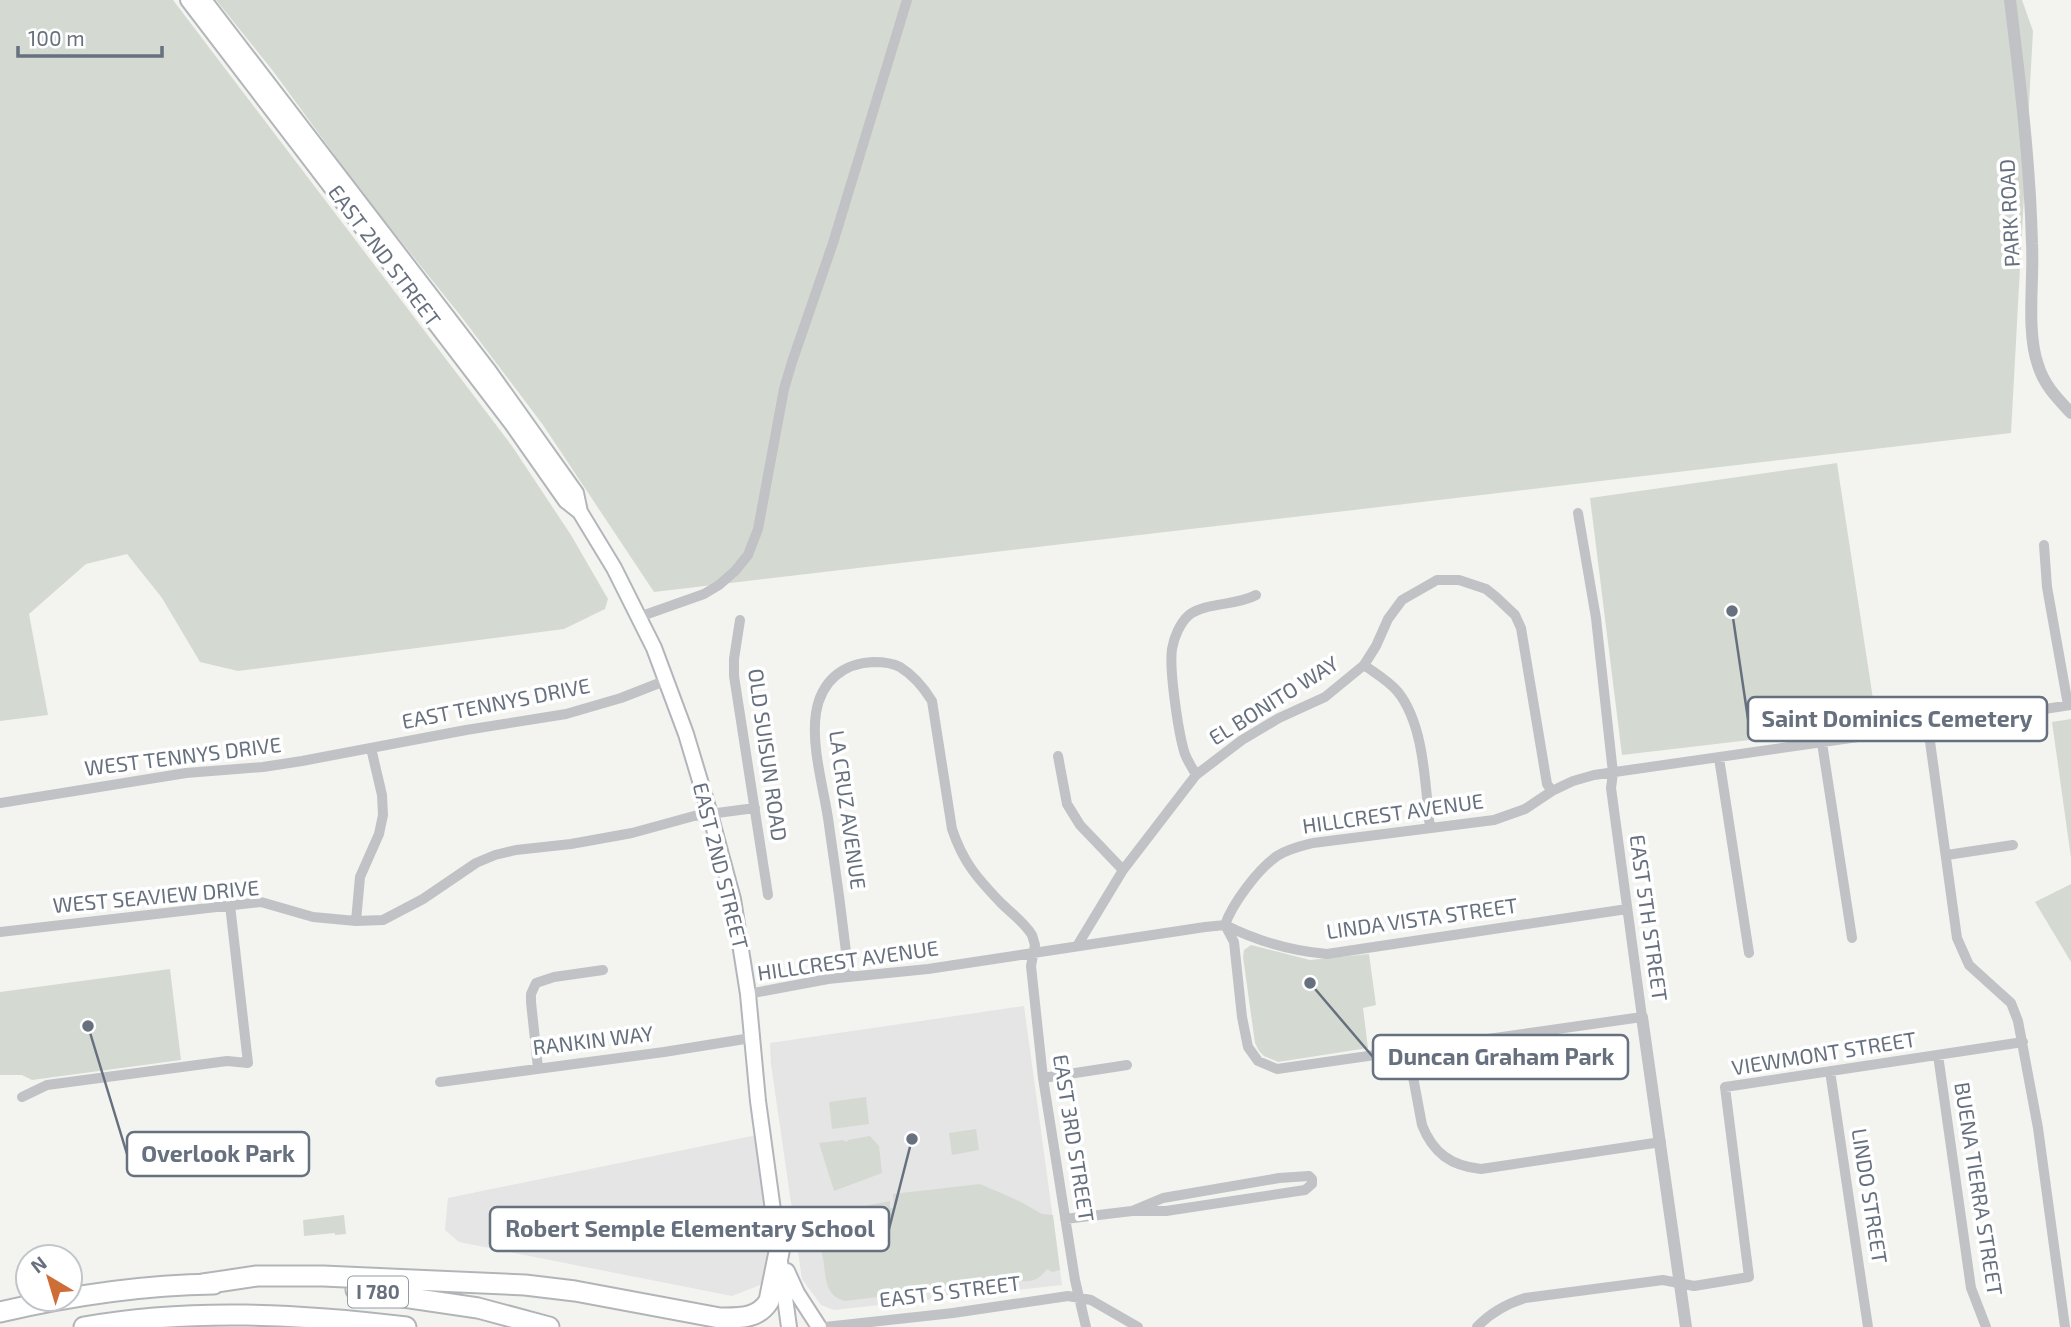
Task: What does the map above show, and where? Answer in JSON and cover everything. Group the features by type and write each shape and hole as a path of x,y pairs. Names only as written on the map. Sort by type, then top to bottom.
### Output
{"highway":[{"path":"204,1284 257,1276 323,1276 525,1285 575,1291 720,1318 744,1318 755,1315 765,1308 769,1301 774,1288 779,1252"},
{"name":"I 780","path":"0,1312 116,1292 204,1284 332,1287 383,1292 478,1308 549,1327"},
{"name":"I 780","path":"84,1327 152,1319 253,1315 334,1318 407,1327"},
{"path":"720,1318 748,1327"}],"main road":[{"name":"EAST 2ND STREET","path":"188,0 512,424 566,501 580,512"},
{"name":"EAST 2ND STREET","path":"204,0 497,382 576,493 580,512 614,568 667,680 710,814 733,899 748,994 751,1038 789,1327"},
{"path":"779,1252 797,1293 819,1327"}],"street":[{"path":"639,617 704,594 736,571 748,555 758,529 782,399 792,362 859,159 907,0"},
{"name":"PARK ROAD","path":"2010,0 2029,185 2034,353 2044,380 2071,413"},
{"name":"EAST 5TH STREET","path":"1578,513 1596,618 1613,772 1611,789 1686,1327"},
{"path":"2044,545 2047,587 2070,705"},
{"name":"EL BONITO WAY","path":"1077,946 1124,870 1196,775 1242,740 1325,697 1364,665 1388,619 1402,600 1437,580 1459,580 1486,589 1515,615 1521,628 1547,784 1552,791"},
{"path":"1196,775 1184,752 1174,686 1172,650 1176,635 1190,615 1200,609 1245,601 1256,595"},
{"name":"OLD SUISUN ROAD","path":"740,620 734,676 768,895"},
{"name":"LA CRUZ AVENUE","path":"849,976 816,740 816,713 821,695 830,681 844,668 862,662 882,662 898,666 915,679 932,701 958,846 976,876 1029,930 1035,945 1034,954"},
{"path":"1364,665 1392,685 1400,694 1411,717 1420,745 1430,828"},
{"name":"EAST TENNYS DRIVE","path":"371,748 566,714 621,698 667,680"},
{"name":"HILLCREST AVENUE","path":"748,994 849,976 928,969 1225,926 1229,914 1261,870 1279,855 1293,848 1506,817 1573,781 1613,772 2070,705"},
{"path":"1928,727 1957,938 1969,965 2011,1003 2023,1042 2038,1128 2065,1327"},
{"path":"1822,743 1852,938"},
{"path":"356,921 360,877 379,834 383,815 382,795 371,748"},
{"name":"WEST TENNYS DRIVE","path":"0,803 176,774 276,765 371,748"},
{"path":"1058,756 1067,804 1080,825 1124,870"},
{"path":"1719,758 1749,953"},
{"name":"WEST SEAVIEW DRIVE","path":"0,932 261,902 313,917 356,921 383,920 423,899 476,863 495,855 583,842 694,816 755,808"},
{"path":"1947,855 2013,845"},
{"path":"22,1097 47,1085 227,1061 248,1063 230,905"},
{"name":"LINDA VISTA STREET","path":"1225,926 1301,952 1327,954 1627,909"},
{"path":"1225,926 1234,942 1248,1047 1258,1061 1278,1069 1642,1017"},
{"name":"EAST 3RD STREET","path":"1034,954 1031,966 1043,1078 1074,1280 1081,1298 1086,1327"},
{"path":"538,1068 531,1002 536,983 603,970"},
{"name":"RANKIN WAY","path":"440,1082 751,1038"},
{"name":"VIEWMONT STREET","path":"1478,1327 1494,1311 1525,1298 1663,1280 1694,1286 1749,1277 1725,1087 2023,1042"},
{"path":"1408,1050 1426,1135 1443,1157 1459,1165 1481,1169 1661,1142"},
{"name":"BUENA TIERRA STREET","path":"1938,1055 1971,1288 1986,1327"},
{"path":"1043,1078 1127,1065"},
{"name":"LINDO STREET","path":"1830,1071 1868,1327"},
{"path":"1065,1219 1132,1211 1166,1211 1305,1191 1312,1179 1309,1175 1301,1175 1163,1198 1132,1211"},
{"name":"EAST S STREET","path":"825,1327 953,1313 1068,1296 1081,1298"},
{"path":"1081,1298 1091,1300 1138,1327"}],"shaded area":[{"path":"0,0 173,0 512,446 571,535 608,599 605,609 564,629 238,671 200,662 162,598 127,554 86,564 29,614 48,715 0,721"},
{"path":"216,0 2022,0 2033,31 2011,433 654,592 543,425"},
{"path":"1837,463 1877,725 1622,755 1590,498"},
{"path":"2071,719 2071,858 2052,722"},
{"path":"2071,884 2071,962 2035,902"},
{"path":"1251,945 1310,960 1369,954 1376,1005 1363,1008 1368,1048 1278,1062 1264,1056 1255,1043 1243,957 1244,950"},
{"path":"170,969 181,1060 32,1080 22,1075 0,1075 0,992"},
{"path":"1024,1006 1062,1285 834,1310 821,1305 802,1279 770,1043"},
{"path":"866,1097 869,1124 832,1129 829,1102"},
{"path":"976,1129 979,1150 952,1155 949,1133"},
{"path":"757,1135 771,1276 760,1285 732,1296 459,1242 445,1230 448,1198"},
{"path":"870,1136 879,1146 882,1173 834,1191 819,1143 843,1140 847,1142"},
{"path":"980,1184 1042,1214 1053,1215 1060,1270 1052,1272 1047,1269 1037,1279 1029,1281 1015,1280 845,1301 832,1294 821,1250 807,1224 812,1216 890,1201 890,1208 894,1208 893,1194"},
{"path":"344,1215 346,1234 304,1236 303,1220"}],"place":[{"name":"Saint Dominics Cemetery","path":"1732,611"},
{"name":"Duncan Graham Park","path":"1310,983"},
{"name":"Overlook Park","path":"88,1026"},
{"name":"Robert Semple Elementary School","path":"912,1139"}]}
